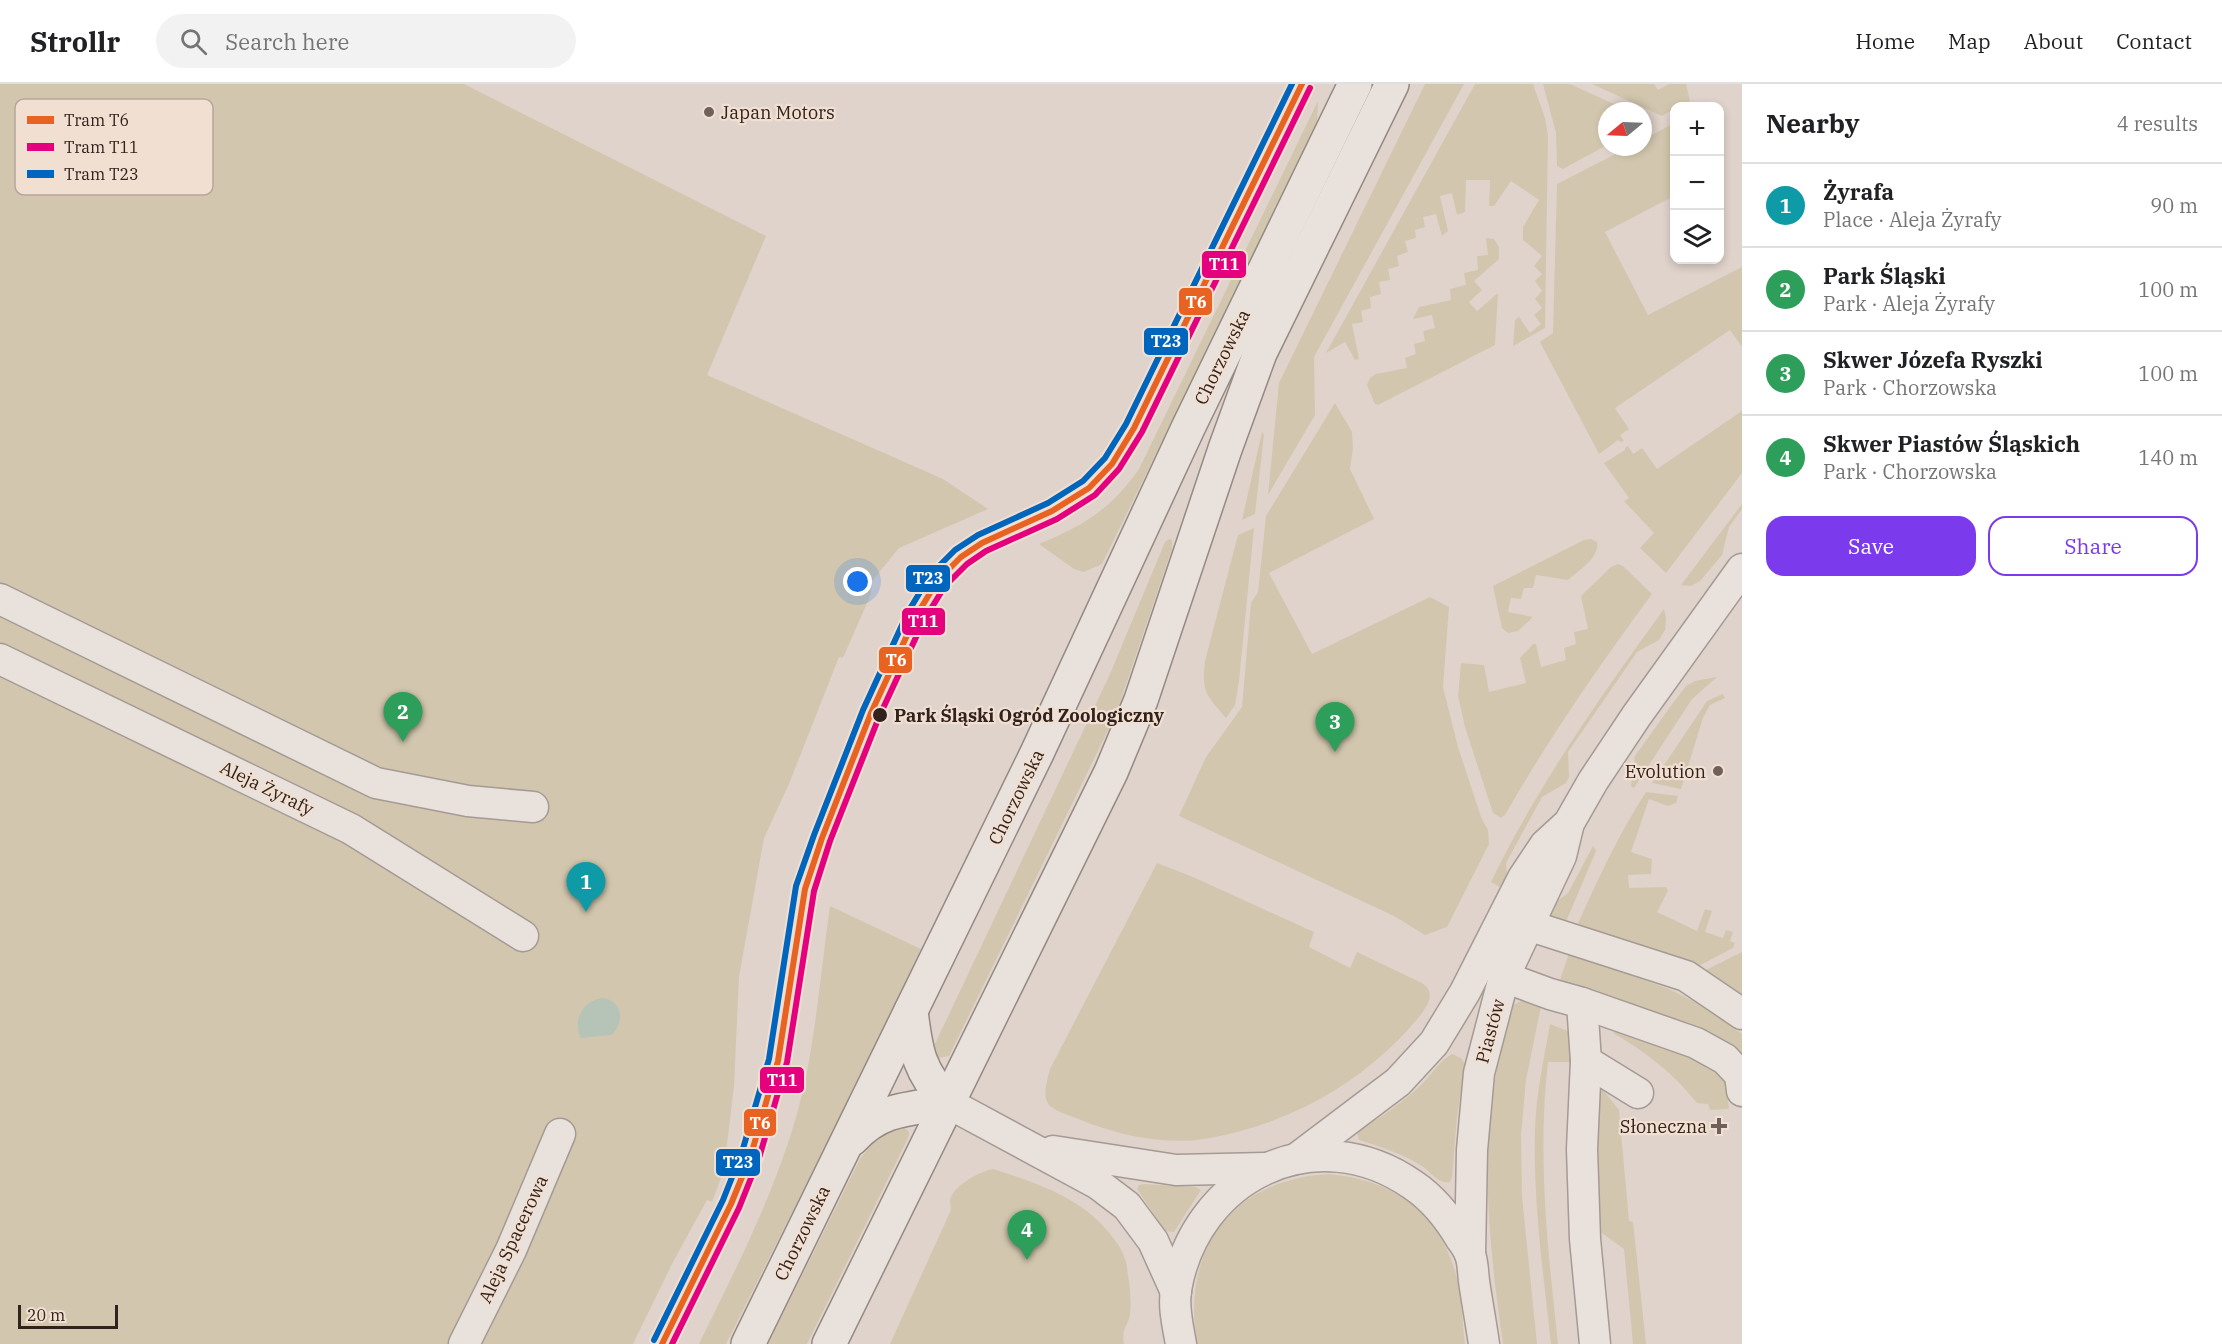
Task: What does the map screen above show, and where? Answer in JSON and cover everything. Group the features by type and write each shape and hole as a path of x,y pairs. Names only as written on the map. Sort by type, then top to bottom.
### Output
{"main road":[{"name":"Chorzowska","path":"748,1344 1059,707 1188,428 1355,84"},
{"name":"Chorzowska","path":"829,1344 1111,772 1141,700 1225,449 1260,353 1392,84"},
{"path":"911,1011 915,1046 923,1069 932,1085 948,1103"},
{"path":"845,1146 863,1126 880,1115 948,1103"}],"street":[{"name":"Piastów","path":"1470,1254 1472,1150 1479,1072 1504,977 1561,856 1569,823 1593,781 1637,715 1742,569"},
{"path":"0,599 376,783 468,801 533,807"},
{"name":"Aleja Żyrafy","path":"0,659 351,829 523,936"},
{"name":"Piastów","path":"1296,1159 1398,1082 1434,1043 1465,992 1523,878 1545,845 1569,823"},
{"path":"1537,928 1686,976 1742,1014"},
{"path":"1504,977 1696,1043 1725,1059 1740,1075 1742,1091"},
{"path":"1582,1003 1586,1061 1582,1149 1585,1239 1595,1344"},
{"path":"1586,1061 1638,1093"},
{"path":"948,1103 1105,1188 1127,1206 1153,1241 1176,1292 1181,1344"},
{"name":"Aleja Spacerowa","path":"464,1344 511,1250 560,1134"},
{"path":"1036,1149 1176,1170 1265,1168"},
{"path":"1176,1292 1188,1247 1204,1218 1239,1182 1265,1168 1296,1159 1322,1156 1341,1157 1374,1164 1401,1176 1427,1194 1447,1215 1470,1254 1484,1344"}],"shaded area":[{"path":"0,84 464,84 766,236 707,375 943,479 988,509 899,548 872,581 871,594 843,658 839,657 789,784 764,838 739,977 734,1086 724,1170 712,1202 707,1200 673,1262 633,1344 0,1344"},
{"path":"1425,84 1464,84 1314,357 1315,415 1268,495 1279,383"},
{"path":"1475,84 1533,84 1545,118 1548,136 1545,328 1513,346 1515,320 1519,317 1530,333 1541,324 1534,315 1542,308 1535,299 1542,291 1535,281 1542,274 1534,266 1542,256 1523,240 1523,227 1539,200 1511,181 1494,206 1489,206 1490,180 1466,180 1465,212 1457,215 1452,193 1440,196 1448,231 1442,236 1436,214 1423,217 1425,227 1415,230 1416,238 1405,241 1408,252 1397,256 1399,266 1388,269 1390,280 1379,282 1381,294 1370,297 1371,308 1361,311 1363,322 1352,324 1359,359 1355,360 1345,342 1326,353"},
{"path":"1543,84 1570,84 1609,102 1598,102 1598,150 1563,169 1557,166 1556,133"},
{"path":"1592,84 1654,84 1658,90 1669,84 1686,84 1690,101 1670,102 1670,111 1662,116 1652,111 1652,102 1631,102"},
{"path":"1318,101 1317,125 1102,564 1084,572 1074,569 1039,544 1083,523 1107,506 1139,469"},
{"path":"1670,125 1670,198 1605,232 1648,315 1742,267 1742,347 1730,330 1615,408 1629,429 1620,435 1624,441 1618,440 1599,454 1540,342 1553,333 1557,184 1611,156 1652,156 1652,135"},
{"path":"1486,238 1494,239 1499,247 1499,259 1474,281 1482,290 1469,302 1477,311 1498,293 1495,345 1378,405 1375,404 1367,385 1370,378 1376,374 1407,368 1405,358 1416,354 1414,344 1425,341 1423,331 1435,328 1432,315 1413,319 1419,307 1451,300 1450,289 1466,285 1464,273 1478,270 1477,256 1488,255"},
{"path":"1335,403 1352,432 1353,448 1350,469 1374,519 1269,573 1312,654 1430,597 1449,607 1443,687 1458,747 1481,817 1488,830 1489,844 1447,927 1425,935 1394,916 1179,816 1206,757 1242,707 1251,603 1258,592 1266,516"},
{"path":"1742,411 1742,473 1666,573 1640,548 1654,533 1624,501 1629,498 1604,463 1628,446 1633,454 1642,448 1657,469"},
{"path":"1262,432 1264,435 1255,514 1242,520"},
{"path":"1742,504 1742,509 1729,527 1722,555 1700,581 1691,586 1681,585"},
{"path":"1254,528 1239,681 1235,705 1226,718 1207,693 1204,680 1205,661 1238,535"},
{"path":"1591,539 1597,542 1595,553 1588,563 1568,580 1536,575 1533,588 1524,588 1521,599 1511,598 1508,612 1533,617 1518,631 1508,633 1502,628 1493,586 1584,540"},
{"path":"1172,540 1172,549 1116,714 949,1056 938,1058 934,1053 934,1046 1110,674 1165,542"},
{"path":"1618,564 1623,566 1652,594 1575,703 1501,818 1493,813 1465,727 1458,696 1461,663 1484,665 1489,692 1526,683 1520,658 1533,644 1536,644 1541,667 1566,660 1564,648 1576,644 1574,632 1588,629 1581,596 1611,567"},
{"path":"1664,609 1665,630 1659,640 1637,652 1568,752 1569,777 1566,783 1542,797 1506,863 1508,884 1505,890 1491,882 1550,776 1594,708"},
{"path":"1717,677 1692,699 1634,788 1631,786 1635,756 1686,686 1695,681"},
{"path":"1723,694 1725,698 1710,705 1703,718 1681,789 1652,783 1707,701"},
{"path":"1646,792 1678,796 1676,803 1668,806 1649,799 1631,852 1652,859 1651,874 1628,875 1629,888 1666,887 1668,891 1657,912 1697,931 1705,909 1712,911 1705,932 1723,938 1726,930 1733,932 1730,941 1735,943 1733,948 1691,970 1576,928 1617,842"},
{"path":"1593,846 1596,851 1565,924 1547,918 1545,910 1568,893"},
{"path":"1157,863 1314,932 1309,947 1350,968 1357,952 1422,983 1429,991 1427,1004 1419,1017 1398,1040 1376,1061 1351,1079 1298,1110 1240,1131 1194,1140 1144,1138 1096,1126 1053,1108 1046,1099 1045,1092 1050,1069"},
{"path":"830,906 921,949 864,1069 726,1344 699,1344 761,1214 787,1147 806,1077"},
{"path":"1742,952 1742,1002 1698,974"},
{"path":"1569,953 1669,989 1709,1009 1742,1034 1742,1056 1672,1020 1560,980"},
{"path":"601,998 614,1002 620,1012 616,1030 611,1035 581,1038 578,1032 580,1013 594,1000"},
{"path":"1521,1001 1541,1006 1526,1080 1521,1135 1522,1196 1537,1344 1503,1344 1489,1210 1489,1129 1497,1067 1509,1007"},
{"path":"1550,1024 1568,1031 1570,1062 1548,1062 1545,1097 1545,1203 1558,1344 1551,1344 1539,1236 1535,1156 1537,1103"},
{"path":"1620,1030 1675,1049 1713,1069 1725,1078 1729,1109 1710,1110 1708,1104 1697,1103 1679,1082 1658,1064 1613,1033"},
{"path":"1452,1054 1461,1058 1465,1064 1457,1117 1452,1177 1450,1182 1445,1182 1438,1180 1422,1166 1407,1158 1359,1140 1357,1132 1407,1098 1443,1060"},
{"path":"1603,1090 1619,1110 1629,1221 1633,1222 1646,1344 1633,1344 1624,1249 1599,1231 1595,1172 1596,1093"},
{"path":"902,1125 909,1132 909,1136 807,1344 768,1344 860,1159 878,1135"},
{"path":"993,1169 1060,1194 1089,1213 1114,1239 1125,1260 1130,1291 1130,1314 1124,1331 1124,1344 890,1344 951,1210 952,1195 968,1180"},
{"path":"1328,1174 1351,1177 1391,1191 1408,1201 1423,1214 1436,1230 1447,1249 1455,1271 1465,1344 1197,1344 1194,1310 1197,1278 1206,1250 1220,1226 1240,1205 1264,1190 1294,1179"},
{"path":"1139,1185 1196,1187 1201,1190 1174,1232 1165,1231 1137,1189"}],"tram line":[{"name":"T23","path":"654,1340 723,1200 742,1152 769,1059 796,886 863,710 908,612 931,574 955,550 978,535 1048,503 1083,481 1105,458 1126,424 1292,84"},
{"name":"T6","path":"662,1344 731,1204 751,1155 778,1061 805,889 822,838 871,713 916,616 938,580 961,557 982,543 1052,511 1089,488 1112,464 1134,428 1302,84"},
{"name":"T11","path":"672,1344 739,1208 759,1158 787,1062 814,891 830,841 879,717 924,620 945,586 967,564 986,551 1057,519 1095,495 1119,469 1142,432 1310,88"}],"place":[{"name":"Japan Motors","path":"709,112"},
{"name":"Park Śląski Ogród Zoologiczny","path":"880,715"},
{"name":"Park Śląski","path":"403,742"},
{"name":"Skwer Józefa Ryszki","path":"1335,752"},
{"name":"Evolution","path":"1718,771"},
{"name":"Żyrafa","path":"586,912"},
{"name":"Słoneczna","path":"1719,1126"},
{"name":"Skwer Piastów Śląskich","path":"1027,1260"}]}
